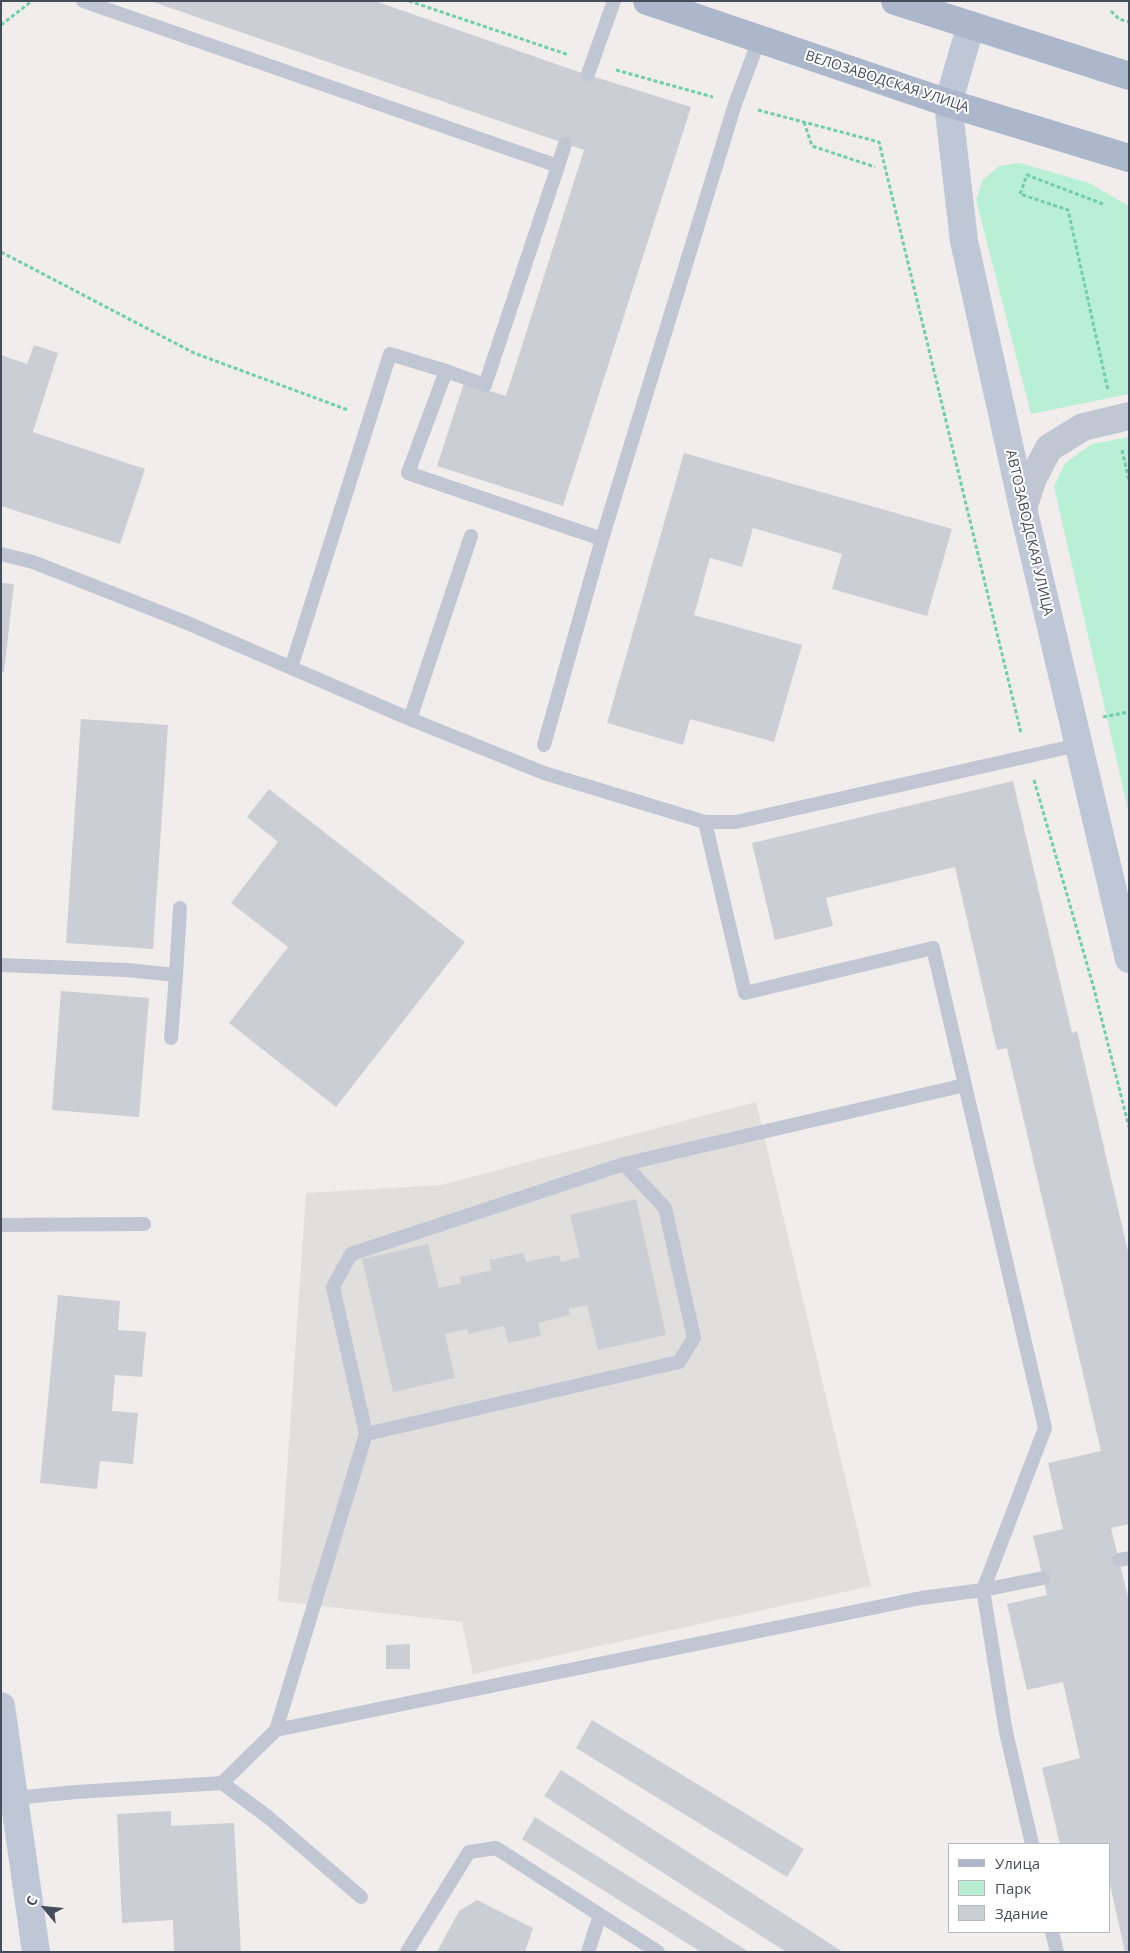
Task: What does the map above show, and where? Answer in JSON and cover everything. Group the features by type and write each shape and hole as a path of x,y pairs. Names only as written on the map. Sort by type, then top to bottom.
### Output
{"main road":[{"name":"ВЕЛОЗАВОДСКАЯ УЛИЦА","path":"647,1 948,104 1129,158"},
{"path":"895,1 1122,73"},
{"path":"948,104 971,25"},
{"name":"АВТОЗАВОДСКАЯ УЛИЦА","path":"948,104 964,241 1023,508 1129,959"},
{"path":"1,1706 36,1952"}],"street":[{"path":"1023,508 1033,478 1049,448 1084,427 1122,417"}],"lane":[{"path":"84,1 558,166"},
{"path":"590,68 614,1"},
{"path":"544,745 602,539 735,104 759,40"},
{"path":"292,668 390,354 485,385 565,144"},
{"path":"446,371 408,473 602,539"},
{"path":"410,719 470,536"},
{"path":"1,554 42,565 185,622 410,719 544,773 705,822 736,822 1078,745"},
{"path":"705,822 745,993 933,948 1046,1428 983,1590 1006,1732 1032,1843"},
{"path":"171,1038 180,908"},
{"path":"1,965 127,970 176,976"},
{"path":"222,1783 276,1730 366,1434 333,1287 351,1254 624,1164 965,1085"},
{"path":"366,1434 679,1362 694,1338 664,1208 624,1164"},
{"path":"1,1225 144,1224"},
{"path":"276,1730 921,1598 983,1590 1043,1578"},
{"path":"15,1798 76,1792 222,1783 268,1817 361,1897"},
{"path":"407,1952 469,1852 496,1848 658,1952"},
{"path":"588,1952 600,1915"},
{"path":"1052,1933 1057,1952"}],"path":[{"path":"1,25 32,1"},
{"path":"409,1 590,68 879,142 1027,758 1092,985 1129,1128"},
{"path":"1110,11 1119,18 1129,22"},
{"path":"804,122 812,146 875,167"},
{"path":"1103,204 1026,175 1020,194 1068,210 1122,417 1129,480"},
{"path":"1,252 194,353 370,418"},
{"path":"1100,718 1129,712"}],"shaded area":[{"path":"756,1102 871,1586 473,1674 462,1622 278,1601 306,1193 441,1185"}],"green space":[{"path":"1020,163 1089,183 1129,206 1129,394 1031,414 976,200 983,180 999,166"},
{"path":"1129,437 1129,814 1054,487 1065,463 1092,444"}],"building":[{"path":"150,1 375,1 573,70 691,107 563,506 437,466 464,383 506,396 584,150"},
{"path":"34,345 58,353 33,432 145,469 120,544 1,506 1,355 27,364"},
{"path":"684,453 952,529 927,616 832,589 842,554 753,528 742,567 710,558 694,615 802,645 774,742 690,719 683,745 607,723"},
{"path":"1,583 14,584 4,672 1,672"},
{"path":"81,719 168,725 153,949 66,943"},
{"path":"1013,781 1072,1033 1077,1031 1129,1256 1129,1524 1111,1528 1129,1601 1129,1952 1125,1952 1110,1884 1110,1843 1060,1843 1042,1768 1080,1758 1063,1682 1027,1690 1007,1604 1047,1595 1033,1536 1063,1529 1048,1463 1101,1451 1007,1048 997,1050 955,867 826,898 833,926 775,940 752,843"},
{"path":"269,789 465,942 336,1107 229,1023 288,947 231,903 278,842 247,817"},
{"path":"61,991 149,998 139,1117 52,1110"},
{"path":"636,1199 666,1335 598,1350 587,1305 569,1309 570,1315 538,1323 541,1336 508,1343 504,1326 468,1334 467,1329 445,1334 455,1378 393,1392 362,1259 428,1244 439,1288 461,1283 460,1277 492,1270 489,1260 523,1253 526,1262 559,1255 561,1262 580,1257 570,1215"},
{"path":"58,1295 120,1301 118,1330 146,1332 142,1377 115,1375 112,1411 138,1413 133,1464 100,1461 97,1489 40,1483"},
{"path":"410,1644 410,1669 386,1669 386,1645"},
{"path":"592,1720 804,1849 787,1877 576,1748"},
{"path":"561,1770 843,1952 786,1952 544,1796"},
{"path":"171,1811 171,1826 234,1823 241,1952 174,1952 173,1920 122,1923 117,1814"},
{"path":"535,1817 749,1952 701,1952 522,1839"},
{"path":"477,1900 533,1928 525,1952 437,1952 459,1911"}]}
